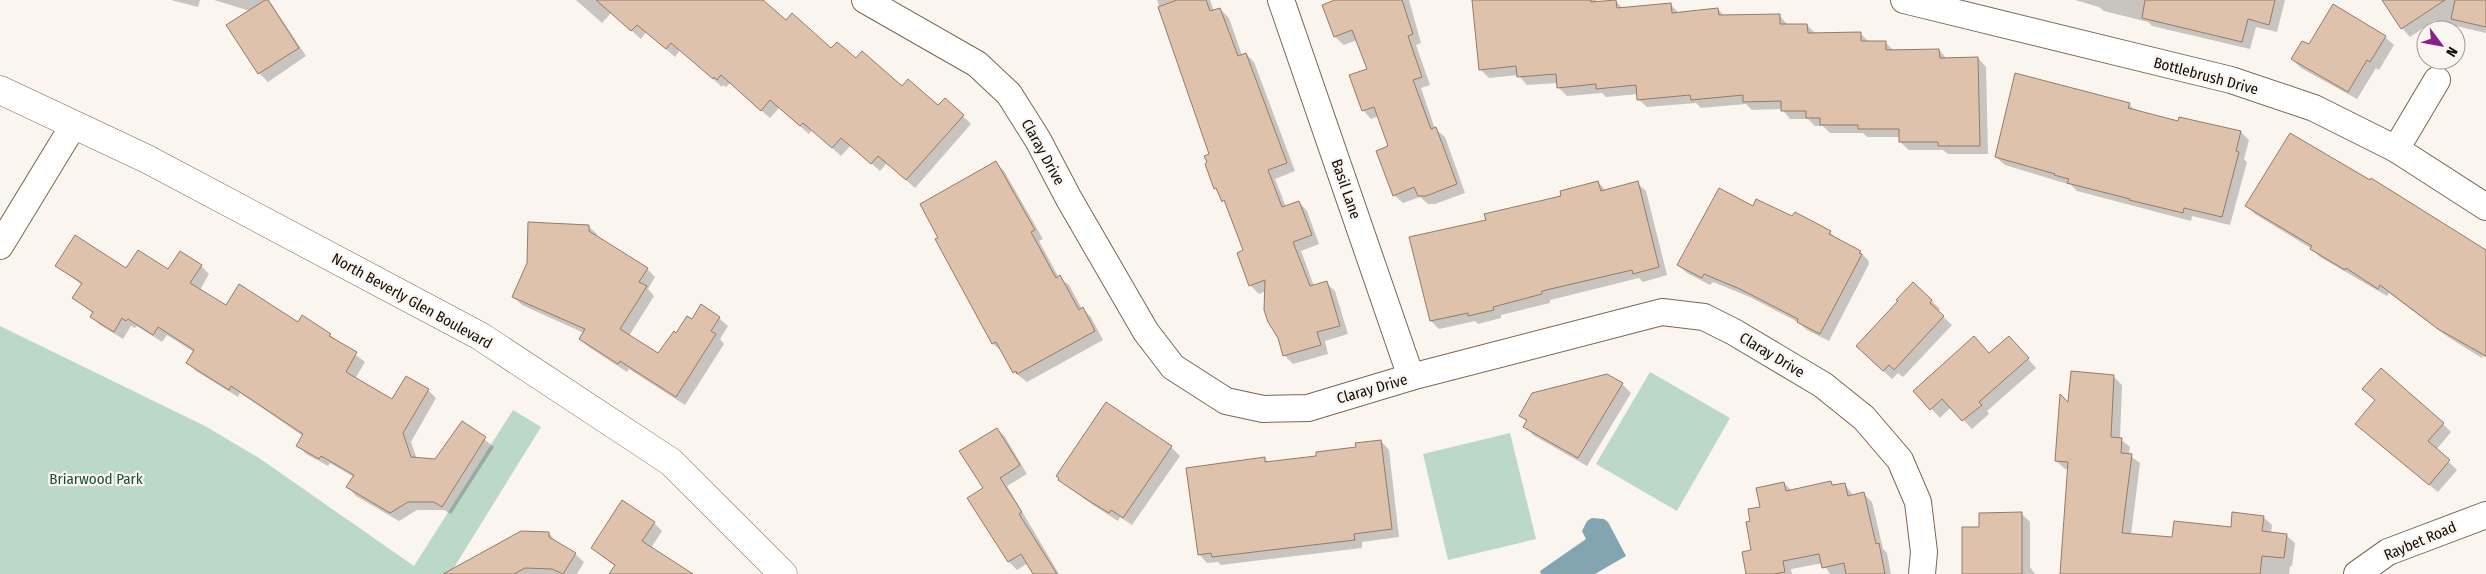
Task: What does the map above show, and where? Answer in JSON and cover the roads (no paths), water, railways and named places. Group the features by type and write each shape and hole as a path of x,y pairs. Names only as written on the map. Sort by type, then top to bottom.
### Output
{"main road":[{"name":"North Beverly Glen Boulevard","path":"0,90 147,159 480,336 671,462 784,574"}],"street":[{"name":"Claray Drive","path":"865,0 978,64 1009,94 1038,140 1069,199 1146,332 1173,367 1226,401 1263,409 1308,408 1411,377 1662,312 1704,317 1734,332 1823,385 1864,418 1900,460 1918,502 1924,552 1922,574"},
{"name":"Basil Lane","path":"1280,0 1411,377"},
{"name":"Bottlebrush Drive","path":"1904,0 2230,80 2314,108 2396,149 2486,207"},
{"path":"2396,149 2437,80"},
{"path":"0,246 74,126"},
{"name":"Raybet Road","path":"2357,574 2388,552 2486,515"}],"water":[{"path":"1592,518 1604,519 1608,522 1626,556 1595,574 1541,574 1540,571 1586,539 1582,531 1587,521"}],"park label":[{"name":"Briarwood Park","path":"96,479"}]}
